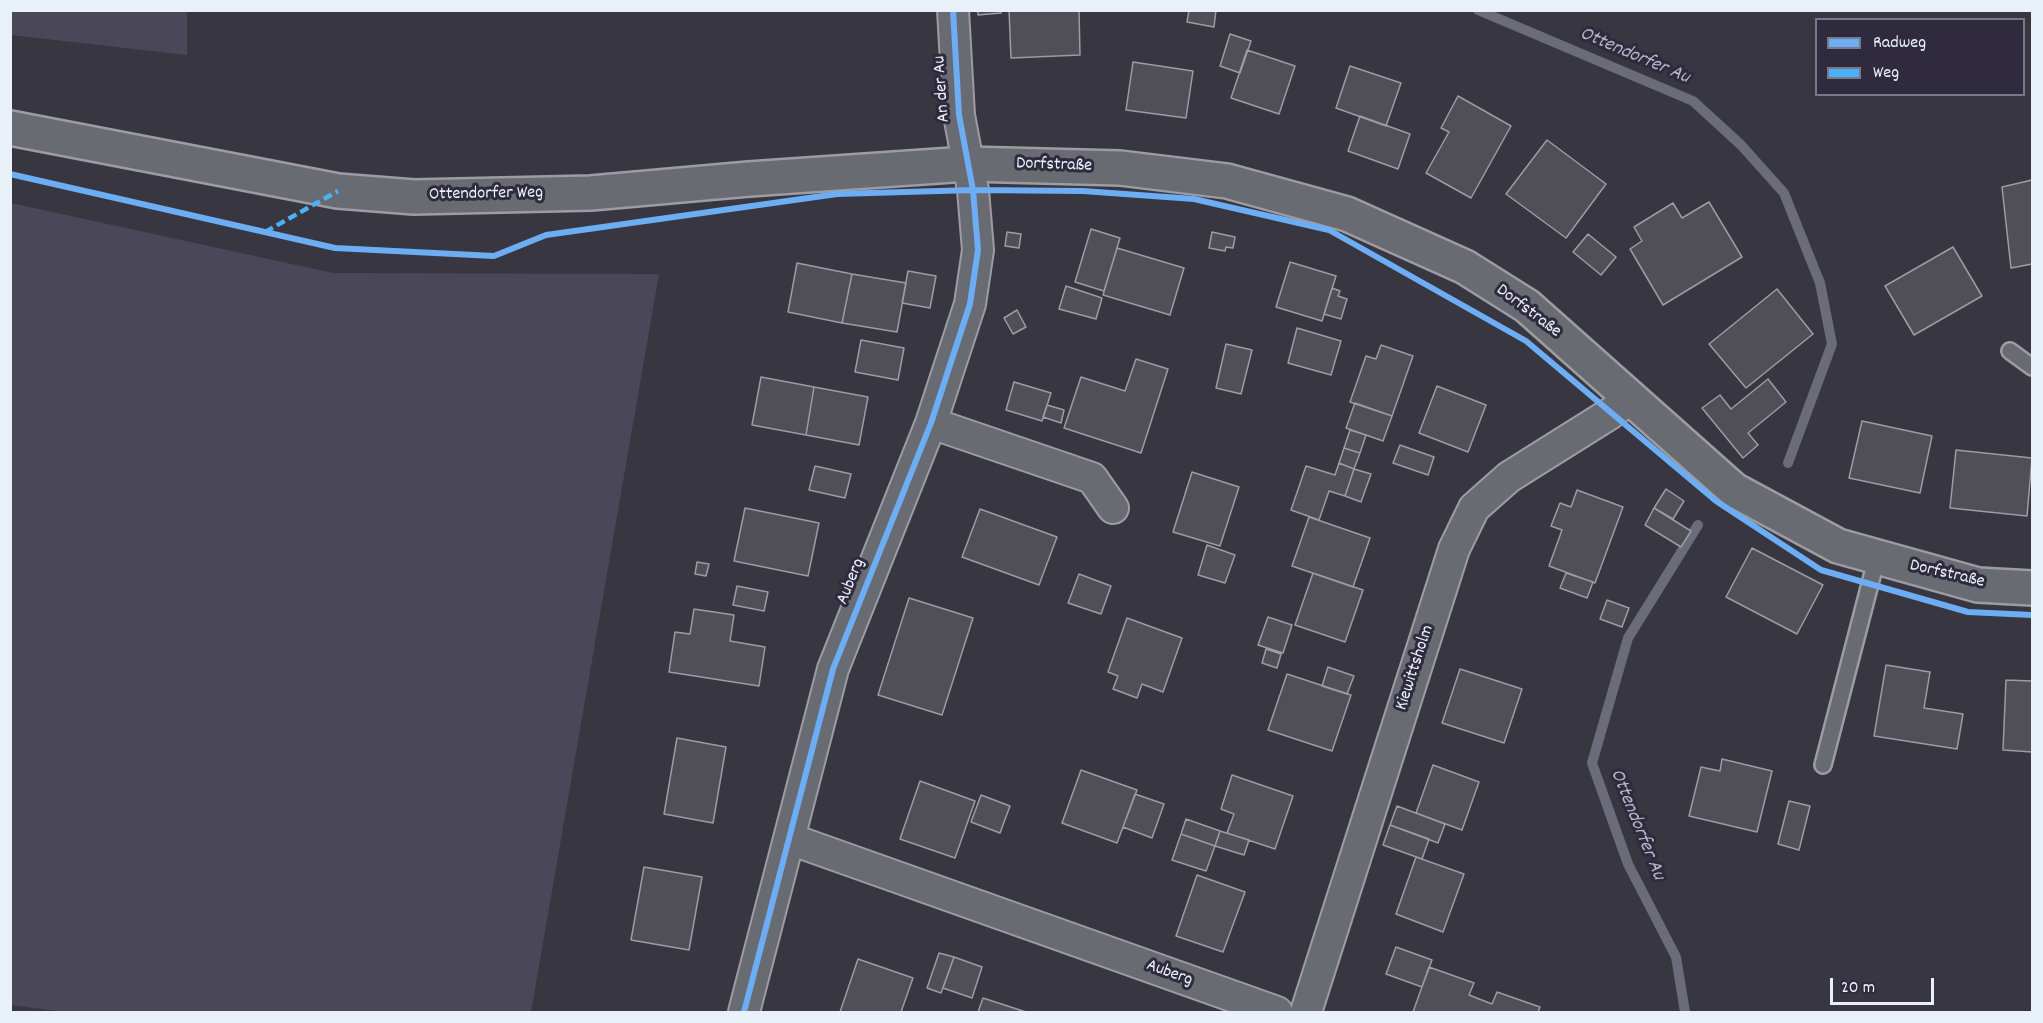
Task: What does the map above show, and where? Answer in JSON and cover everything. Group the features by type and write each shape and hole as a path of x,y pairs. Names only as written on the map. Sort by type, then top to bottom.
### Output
{"main road":[{"name":"Ottendorfer Weg","path":"10,128 338,192 414,197 591,193 749,179 967,164"},
{"name":"Dorfstraße","path":"967,164 1120,168 1227,181 1347,214 1465,267 1527,306 1734,490 1838,546 1978,585 2032,588"}],"street":[{"name":"An der Au","path":"953,10 959,115 967,164"},
{"name":"Auberg","path":"744,1012 833,669 931,423 970,304 978,250 973,190 967,164"},
{"name":"Kiewittsholm","path":"1306,1012 1454,549 1474,508 1509,477 1611,413 1630,398"},
{"path":"931,423 1092,478 1113,507"},
{"name":"Auberg","path":"790,839 1277,1012"}],"lane":[{"path":"2010,351 2032,367"},
{"path":"1823,765 1876,557"}],"shaded area":[{"path":"11,10 187,11 187,55 11,35"},
{"path":"11,203 333,273 659,274 531,1012 65,1012 11,1005"}],"building":[{"path":"978,10 1001,10 1001,13 978,15"},
{"path":"1009,10 1079,10 1080,55 1011,58"},
{"path":"1189,10 1216,10 1214,27 1187,22"},
{"path":"1230,34 1251,41 1240,73 1220,66"},
{"path":"1247,50 1295,66 1279,114 1231,98"},
{"path":"1133,62 1193,71 1186,118 1126,110"},
{"path":"1350,66 1401,83 1386,126 1336,108"},
{"path":"1458,96 1511,126 1471,198 1426,173 1449,132 1441,128"},
{"path":"1360,116 1410,134 1398,169 1348,151"},
{"path":"1547,140 1606,184 1566,238 1506,194"},
{"path":"2032,180 2032,264 2011,268 2002,187"},
{"path":"1709,202 1742,257 1663,305 1630,249 1642,241 1634,227 1673,203 1682,218"},
{"path":"1091,229 1120,238 1104,291 1075,282"},
{"path":"1007,232 1021,234 1019,248 1005,246"},
{"path":"1212,232 1235,237 1233,248 1226,247 1225,251 1209,248"},
{"path":"1588,234 1616,257 1601,275 1573,252"},
{"path":"1953,247 1982,296 1914,335 1885,286"},
{"path":"1117,248 1184,268 1170,315 1103,295"},
{"path":"1290,262 1336,276 1322,321 1276,307"},
{"path":"797,263 852,274 842,323 788,312"},
{"path":"908,271 936,276 930,308 902,303"},
{"path":"852,274 906,283 897,332 842,323"},
{"path":"1066,286 1102,298 1096,319 1059,309"},
{"path":"1332,288 1340,291 1338,296 1347,299 1341,319 1324,314"},
{"path":"1777,289 1813,334 1746,388 1709,344"},
{"path":"1017,310 1026,327 1013,334 1004,318"},
{"path":"1297,328 1341,341 1331,375 1288,363"},
{"path":"861,340 904,348 898,380 855,372"},
{"path":"1226,344 1252,350 1241,394 1216,388"},
{"path":"1381,345 1413,356 1392,416 1350,402 1366,356 1376,359"},
{"path":"1136,359 1168,369 1141,453 1064,428 1081,377 1125,391"},
{"path":"761,377 814,387 806,435 752,425"},
{"path":"1768,379 1786,402 1748,433 1758,445 1743,458 1702,408 1720,395 1731,409"},
{"path":"1014,382 1051,393 1042,421 1006,410"},
{"path":"1437,386 1486,405 1468,452 1419,433"},
{"path":"814,387 868,397 859,445 806,435"},
{"path":"1355,403 1392,416 1383,441 1346,428"},
{"path":"1047,405 1064,410 1061,423 1043,417"},
{"path":"1862,421 1932,436 1920,493 1849,478"},
{"path":"1350,430 1366,435 1360,453 1344,448"},
{"path":"1400,445 1434,457 1428,475 1393,463"},
{"path":"1344,448 1360,453 1354,469 1339,463"},
{"path":"1956,450 2032,458 2027,516 1950,508"},
{"path":"1339,463 1354,469 1345,496 1329,491 1319,520 1291,510 1306,466 1335,475"},
{"path":"815,466 851,474 845,498 809,490"},
{"path":"1354,469 1371,474 1361,502 1345,496"},
{"path":"1192,472 1239,487 1220,546 1173,532"},
{"path":"1666,489 1684,501 1673,519 1654,508"},
{"path":"1577,490 1623,507 1595,583 1549,566 1562,530 1551,526 1560,503 1571,507"},
{"path":"745,508 819,523 808,576 734,561"},
{"path":"1654,508 1691,531 1681,547 1645,525"},
{"path":"980,509 1057,537 1039,585 962,557"},
{"path":"1309,517 1370,538 1353,587 1292,566"},
{"path":"1207,545 1235,555 1225,583 1198,575"},
{"path":"1752,548 1823,585 1797,634 1726,597"},
{"path":"697,562 709,564 706,576 695,574"},
{"path":"1313,573 1363,590 1345,642 1295,625"},
{"path":"1566,573 1593,582 1587,598 1560,588"},
{"path":"1079,574 1111,586 1101,614 1068,603"},
{"path":"737,586 768,592 764,611 733,605"},
{"path":"909,598 973,618 942,715 878,695"},
{"path":"1607,600 1629,608 1622,627 1600,619"},
{"path":"694,609 734,615 730,641 765,647 759,686 669,672 675,632 690,634"},
{"path":"1268,617 1292,625 1283,653 1258,645"},
{"path":"1127,618 1182,638 1163,692 1142,684 1137,698 1113,689 1118,676 1108,672"},
{"path":"1266,649 1281,654 1277,668 1262,663"},
{"path":"1886,665 1930,672 1924,708 1963,714 1957,749 1874,736"},
{"path":"1328,667 1354,676 1347,694 1322,686"},
{"path":"1460,669 1522,689 1504,743 1442,723"},
{"path":"1287,674 1351,695 1332,751 1268,730"},
{"path":"2006,680 2032,681 2032,752 2003,750"},
{"path":"677,738 726,747 713,823 664,814"},
{"path":"1722,759 1772,771 1757,832 1689,816 1701,767 1720,771"},
{"path":"1433,765 1479,782 1462,830 1416,813"},
{"path":"1081,770 1137,790 1117,843 1062,823"},
{"path":"1232,775 1293,796 1275,849 1227,833 1234,814 1221,809"},
{"path":"920,781 975,801 955,858 900,839"},
{"path":"1135,794 1164,804 1152,838 1123,827"},
{"path":"981,795 1010,806 1000,833 971,822"},
{"path":"1789,801 1810,806 1799,850 1778,844"},
{"path":"1397,806 1445,824 1438,843 1390,825"},
{"path":"1186,819 1220,831 1215,846 1181,834"},
{"path":"1390,825 1429,839 1422,859 1383,845"},
{"path":"1220,831 1249,840 1244,855 1215,846"},
{"path":"1181,834 1215,846 1206,871 1172,860"},
{"path":"1416,857 1464,874 1443,932 1396,914"},
{"path":"644,867 702,877 689,950 631,940"},
{"path":"1197,875 1245,892 1223,952 1176,936"},
{"path":"1396,947 1432,960 1422,987 1386,974"},
{"path":"939,953 954,957 941,993 927,988"},
{"path":"954,957 982,967 972,998 943,988"},
{"path":"858,959 913,978 901,1012 840,1012"},
{"path":"1429,967 1474,983 1469,995 1492,1004 1497,992 1540,1007 1538,1012 1413,1012"},
{"path":"983,998 1026,1012 978,1012"}],"waterway":[{"name":"Ottendorfer Au","path":"1478,10 1693,101 1741,145 1784,193 1820,283 1832,344 1788,463"},
{"name":"Ottendorfer Au","path":"1685,1012 1676,957 1628,864 1592,763 1628,638 1698,525"}],"marked path":[{"path":"265,232 338,191"}],"cycle path":[{"path":"744,1012 833,669 931,423 970,304 978,250 973,190 959,115 953,10"},
{"path":"10,174 335,248 494,256 546,235 837,194 973,190 1083,191 1194,199 1329,230 1526,341 1716,501 1821,570 1968,612 2032,615"}]}
